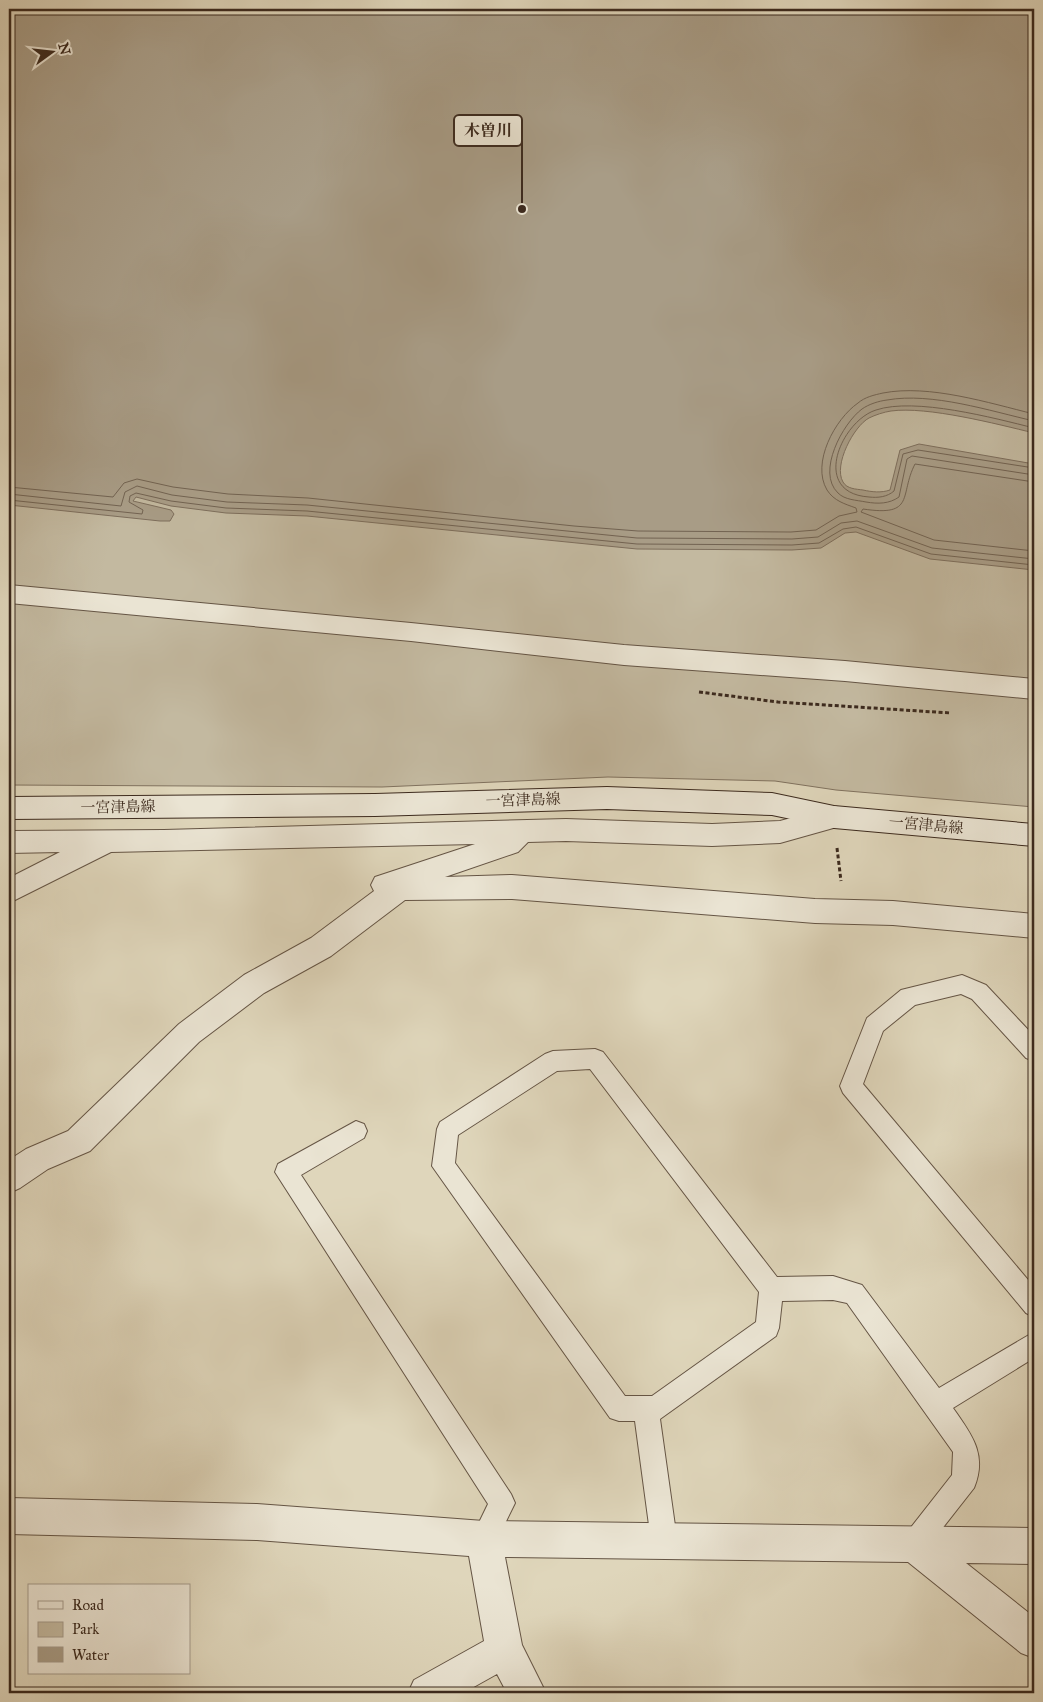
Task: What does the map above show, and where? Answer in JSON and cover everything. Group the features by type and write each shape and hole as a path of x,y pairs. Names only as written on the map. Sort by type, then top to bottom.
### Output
{"street":[{"path":"9,594 411,632 624,655 845,670 1034,689"},
{"name":"一宮津島線","path":"9,808 375,805 607,798 772,804 834,817 1034,835"},
{"path":"9,842 164,841 522,832 636,831 712,835 780,832 834,817"},
{"path":"522,832 508,844 385,885 412,890 512,887 844,912 893,913 1034,926"},
{"path":"9,891 109,840"},
{"path":"9,1178 37,1159 79,1141 189,1034 254,984 321,947 400,888"},
{"path":"9,1516 257,1522 484,1538 1034,1546"},
{"path":"484,1538 504,1650 527,1693"},
{"path":"914,1544 1034,1640"},
{"path":"426,1693 504,1650"}],"lane":[{"path":"1034,1051 979,992 962,984 909,997 875,1025 851,1086 1034,1305"},
{"path":"595,1059 771,1289 767,1328 656,1408 619,1409 442,1166 448,1129 554,1060 595,1059"},
{"path":"356,1130 286,1172 502,1503 484,1538"},
{"path":"771,1289 833,1288 854,1294 936,1404 966,1449 965,1479 914,1544"},
{"path":"936,1404 1034,1344"},
{"path":"646,1408 664,1540"}],"path":[{"path":"778,702 955,713"},
{"path":"834,817 844,912"}],"green space":[{"path":"889,405 1034,421 1034,485 897,491 869,509 816,471 819,447"},
{"path":"9,453 834,522 1034,560 1034,807 836,790 775,781 608,777 382,787 9,785"}],"water":[{"path":"9,9 1034,9 1034,433 942,413 906,410 888,411 869,418 857,429 843,456 841,475 843,482 852,488 876,492 890,490 900,450 919,444 1034,464 1034,570 930,559 856,532 845,533 821,548 792,550 637,549 307,516 226,513 171,506 136,497 133,501 171,510 174,514 170,521 160,521 9,505"}],"place":[{"name":"木曽川","path":"522,209"}]}
